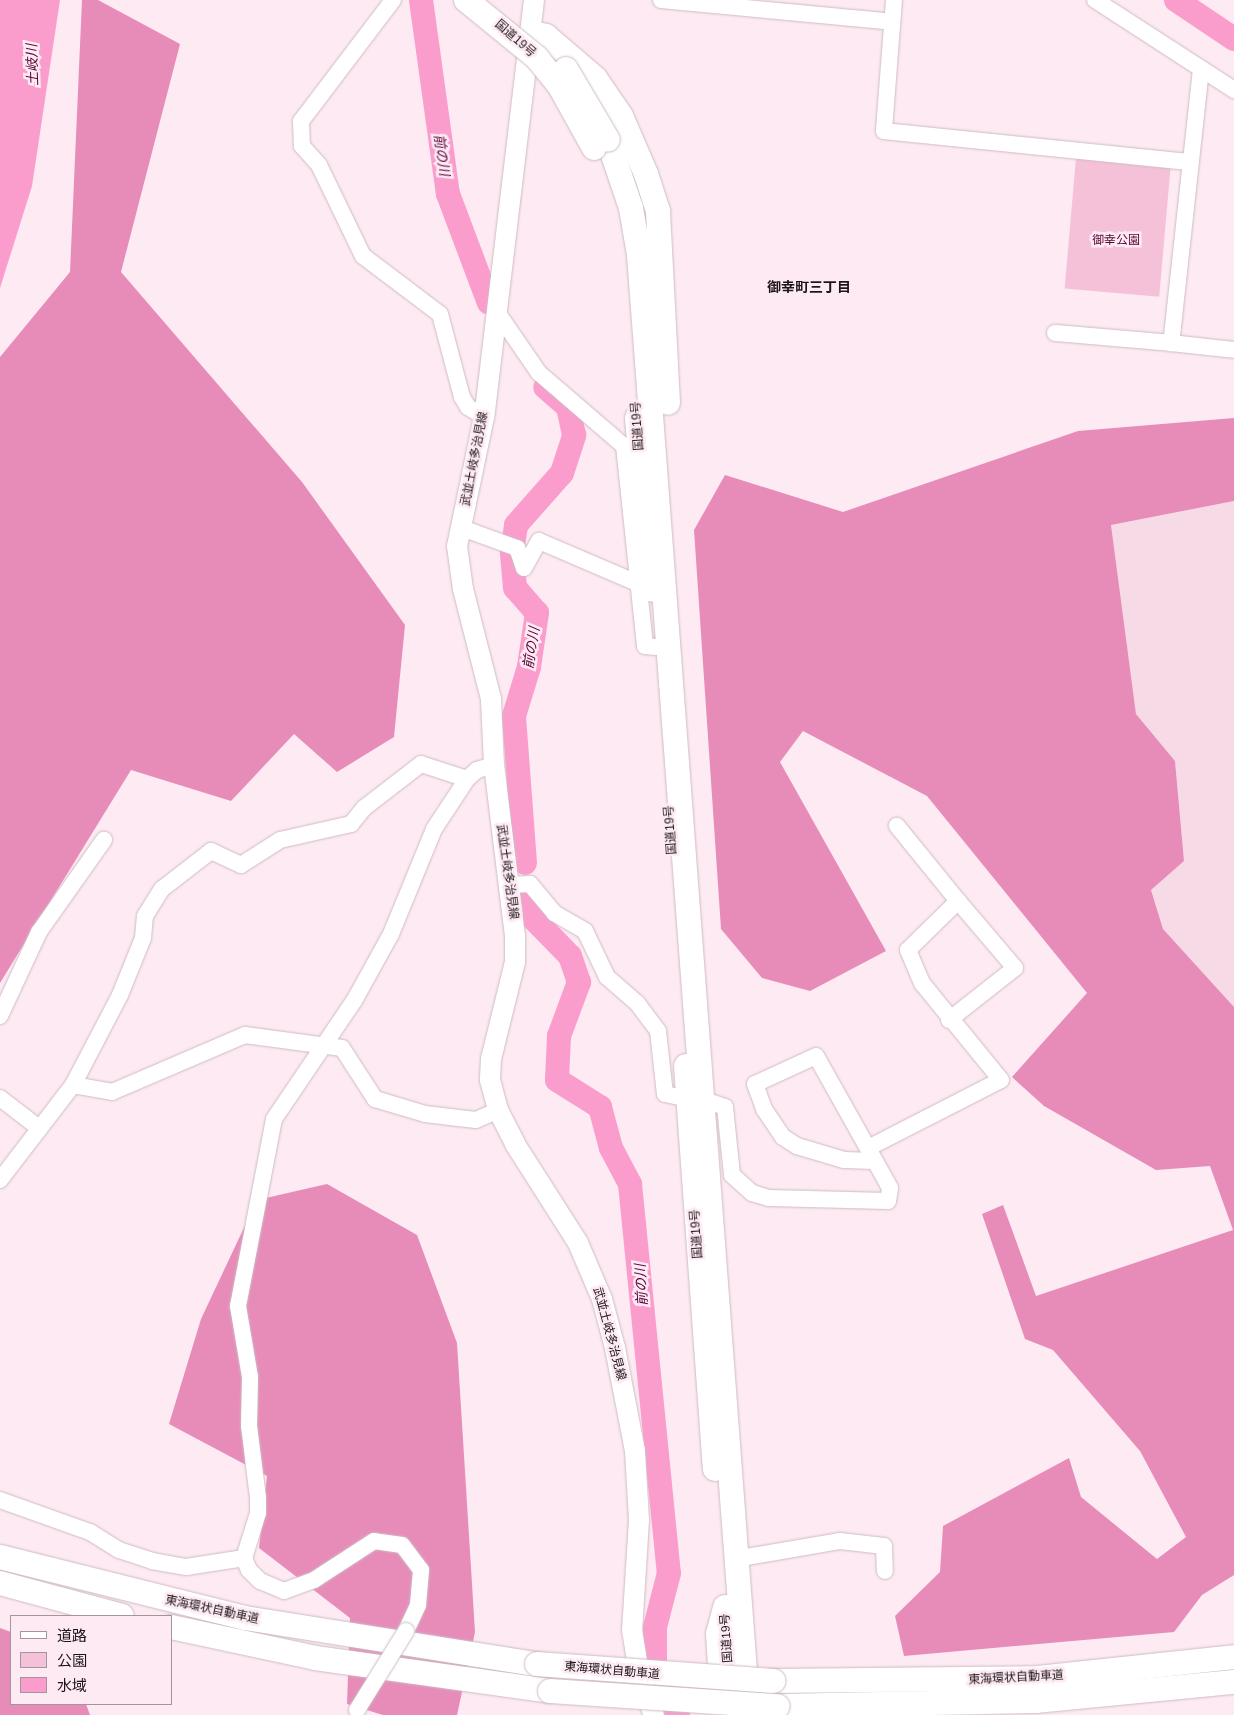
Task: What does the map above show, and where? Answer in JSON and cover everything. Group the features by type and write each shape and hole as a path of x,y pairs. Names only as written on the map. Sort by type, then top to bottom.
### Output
{"highway":[{"name":"国道19号","path":"466,0 537,58 601,144 625,259 656,647 749,1715"},
{"name":"国道19号","path":"495,0 544,42 570,73 601,144 628,199 640,255 663,520 732,1715"},
{"path":"531,33 546,36 595,78 633,140 658,212 670,457 663,520"},
{"name":"東海環状自動車道","path":"0,1557 254,1620 537,1664 773,1681 1038,1678 1234,1658"},
{"path":"0,1583 118,1615"},
{"path":"723,1715 718,1634 725,1607"},
{"name":"東海環状自動車道","path":"172,1627 315,1658 550,1691 778,1706 1035,1701 1234,1682"},
{"path":"746,1687 755,1715"}],"main road":[{"name":"武並土岐多治見線","path":"534,0 484,417 457,561 487,675 494,765 515,962 491,1059 498,1110 578,1243 602,1299 615,1348 636,1451 639,1520 632,1630 640,1679 654,1715"}],"street":[{"path":"393,0 301,121 302,146 319,165 363,256 440,314 462,396 468,406 484,417"},
{"path":"661,0 792,6 892,22"},
{"path":"894,0 884,131 1190,162"},
{"path":"1095,0 1234,90"},
{"path":"1171,343 1201,68"},
{"path":"497,312 539,373 624,446 645,646 656,647"},
{"path":"1054,333 1234,350"},
{"path":"462,528 513,546 524,568 539,541 637,583"},
{"path":"0,1180 73,1085 120,995 143,938 145,916 162,889 211,852 241,865 280,840 351,824 364,808 422,764 467,779"},
{"path":"244,1558 258,1505 240,1292 274,1119 324,1043 390,934 434,829 467,779 477,770 494,765"},
{"path":"897,826 958,902 1015,968 950,1020"},
{"path":"0,1016 39,932 104,840"},
{"path":"508,885 530,884 554,913 585,931 608,976 637,1003 658,1031 664,1094 725,1107 732,1175 752,1193 768,1198 883,1203 891,1195 890,1188 871,1154 816,1056 755,1084 764,1109 782,1136 815,1154 871,1154 1001,1080 950,1020 922,983 908,950 958,902"},
{"path":"73,1085 112,1092 245,1035 324,1043 347,1053 375,1099 439,1117 476,1120 498,1110"},
{"path":"0,1098 39,1128"},
{"path":"0,1500 90,1532 118,1550 152,1561 186,1567 244,1558"},
{"path":"244,1558 260,1580 284,1591 314,1580 374,1541 402,1545 421,1570 418,1605 406,1631 356,1712"},
{"path":"735,1559 840,1541 884,1546 885,1571"}],"shaded area":[{"path":"82,0 98,0 180,44 121,272 302,482 405,625 394,737 337,772 294,734 231,801 131,770 0,983 0,357 70,272"},
{"path":"1234,418 1234,501 1111,525 1136,714 1175,761 1184,861 1151,890 1163,929 1234,1007 1234,1575 1202,1595 1174,1632 904,1656 895,1616 940,1572 943,1526 1069,1458 1081,1497 1157,1559 1186,1537 1140,1451 1053,1350 1025,1339 982,1214 1003,1205 1036,1296 1233,1230 1210,1166 1156,1170 1044,1106 1012,1077 1087,993 927,796 803,731 780,762 886,951 810,991 762,978 721,929 694,530 725,475 843,512 1078,431"},
{"path":"1234,501 1234,1007 1163,929 1151,890 1184,861 1175,761 1136,714 1111,525"},
{"path":"327,1184 417,1235 457,1343 475,1632 457,1715 383,1715 347,1704 350,1618 259,1548 267,1476 169,1424 201,1319 257,1200"},
{"path":"0,1628 10,1632 10,1705 86,1705 90,1715 0,1715"}],"green space":[{"name":"御幸公園","path":"1076,158 1171,166 1159,297 1065,289"}],"water":[{"name":"土岐川","path":"0,0 60,0 32,186 0,288"}],"waterway":[{"name":"前の川","path":"421,0 448,194 489,303"},
{"path":"1176,0 1234,39"},
{"name":"前の川","path":"525,863 514,716 529,667 537,613 515,588 512,551 516,525 562,473 574,435 568,407 545,387"},
{"name":"前の川","path":"529,901 530,915 570,956 579,982 559,1036 557,1080 600,1107 611,1148 630,1184 669,1573 655,1627 655,1664 678,1715"}],"district":[{"name":"御幸町三丁目","path":"809,287"}]}
